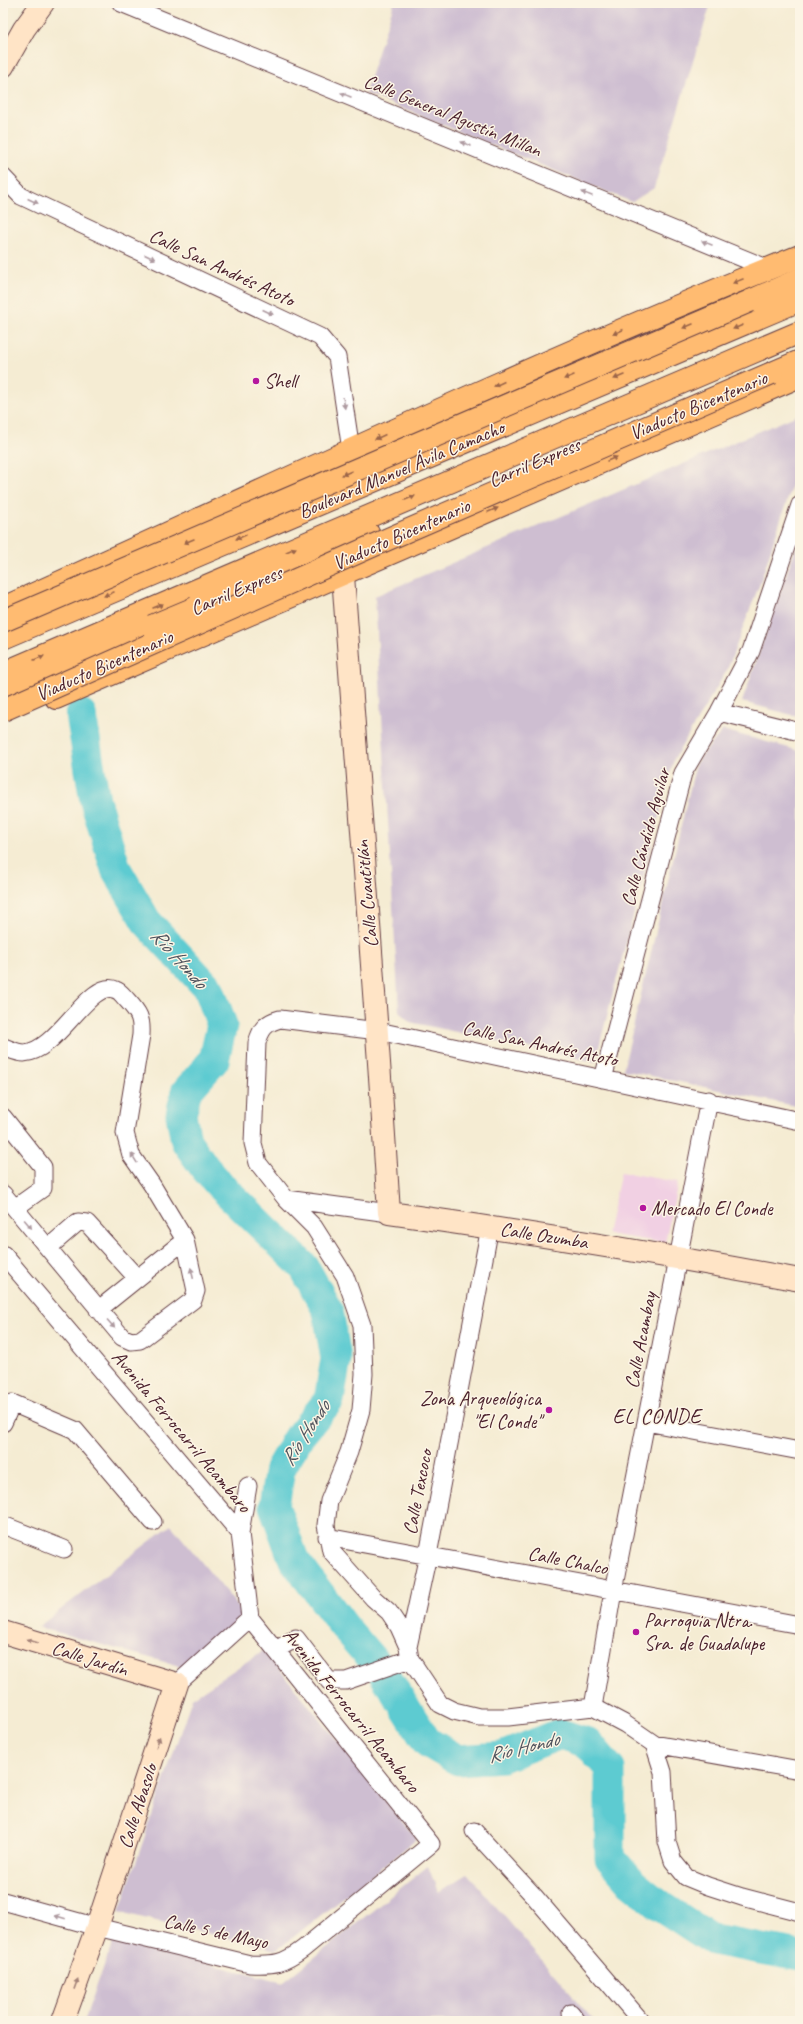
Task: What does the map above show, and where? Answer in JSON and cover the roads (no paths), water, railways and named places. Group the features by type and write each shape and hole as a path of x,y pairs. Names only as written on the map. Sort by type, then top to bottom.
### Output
{"main road":[{"path":"3,608 402,427 672,308 800,256"},
{"path":"3,621 800,279"},
{"name":"Boulevard Manuel Ávila Camacho","path":"3,638 800,300"},
{"name":"Boulevard Manuel Ávila Camacho","path":"3,673 800,332"},
{"name":"Carril Express","path":"3,691 800,346"},
{"name":"Viaducto Bicentenario","path":"3,710 395,536 800,361"},
{"path":"3,720 343,575 800,376"},
{"path":"402,427 495,430"},
{"path":"114,673 205,586"}],"street":[{"path":"24,29 33,3"},
{"path":"3,66 24,29 43,3"},
{"name":"Calle General Agustín Millan","path":"121,3 769,269"},
{"name":"Calle San Andrés Atoto","path":"3,177 21,196 320,337 337,357 351,450"},
{"name":"Calle Cándido Aguilar","path":"603,1079 683,773 719,712 751,651 800,505"},
{"name":"Calle Cuautitlán","path":"343,575 361,841 378,1031 389,1213"},
{"path":"719,712 800,732"},
{"path":"3,1047 23,1053 31,1052 60,1032 96,993 104,988 116,990 138,1012 142,1023 142,1035 124,1134 131,1155 152,1185 185,1240 196,1290 193,1300 140,1340 131,1341 122,1337 3,1194"},
{"name":"Calle San Andrés Atoto","path":"286,1199 258,1163 253,1143 257,1043 261,1030 269,1022 280,1019 378,1031 709,1100 800,1121"},
{"name":"Calle Acambay","path":"593,1707 613,1591 709,1100"},
{"path":"3,1117 43,1168 44,1173 43,1188 15,1208"},
{"path":"286,1199 314,1227 345,1276 362,1325 364,1374 361,1410 349,1452 329,1501 327,1537 331,1551 372,1598 389,1612 400,1628 407,1656 440,1704 454,1711 479,1717 508,1717 593,1707 625,1724 654,1744 800,1770"},
{"name":"Calle Ozumba","path":"286,1199 490,1227 679,1258 800,1280"},
{"path":"48,1248 78,1222 87,1223 137,1278"},
{"name":"Calle Texcoco","path":"407,1656 428,1555 490,1227"},
{"path":"98,1310 185,1240"},
{"name":"Avenida Ferrocarril Acambaro","path":"3,1254 240,1533 250,1618 431,1844"},
{"path":"3,1423 12,1403 75,1430 153,1522"},
{"path":"646,1422 800,1451"},
{"path":"240,1533 248,1486"},
{"path":"3,1525 64,1549"},
{"name":"Calle Chalco","path":"327,1537 800,1625"},
{"name":"Calle Abasolo","path":"63,2021 97,1927 177,1684 250,1618"},
{"name":"Calle Jardín","path":"3,1632 177,1684"},
{"path":"276,1650 296,1638 329,1681 346,1681 369,1674 407,1656"},
{"path":"654,1744 663,1772 666,1842 673,1861 686,1877 742,1897 800,1912"},
{"path":"474,1831 534,1896 640,2021"},
{"name":"Calle 5 de Mayo","path":"3,1901 97,1927 250,1964 272,1965 287,1960 303,1949 431,1844"}],"waterway":[{"name":"Río Hondo","path":"81,714 95,801 116,869 146,921 209,989 222,1025 214,1060 186,1092 181,1115 186,1141 205,1168 220,1185 304,1267 328,1311 336,1359 329,1400 297,1439 280,1469 274,1506 294,1560 346,1629 382,1671 427,1742 458,1760 502,1757 560,1734 588,1743 610,1769 610,1858 631,1882 658,1904 713,1940 800,1956"}],"place":[{"name":"Shell","path":"256,381"},
{"name":"Mercado El Conde","path":"643,1208"},
{"name":"Zona Arqueológica \"El Conde\"","path":"549,1410"},
{"name":"Parroquia Ntra. Sra. de Guadalupe","path":"636,1632"}],"district":[{"name":"EL CONDE","path":"657,1416"}]}
